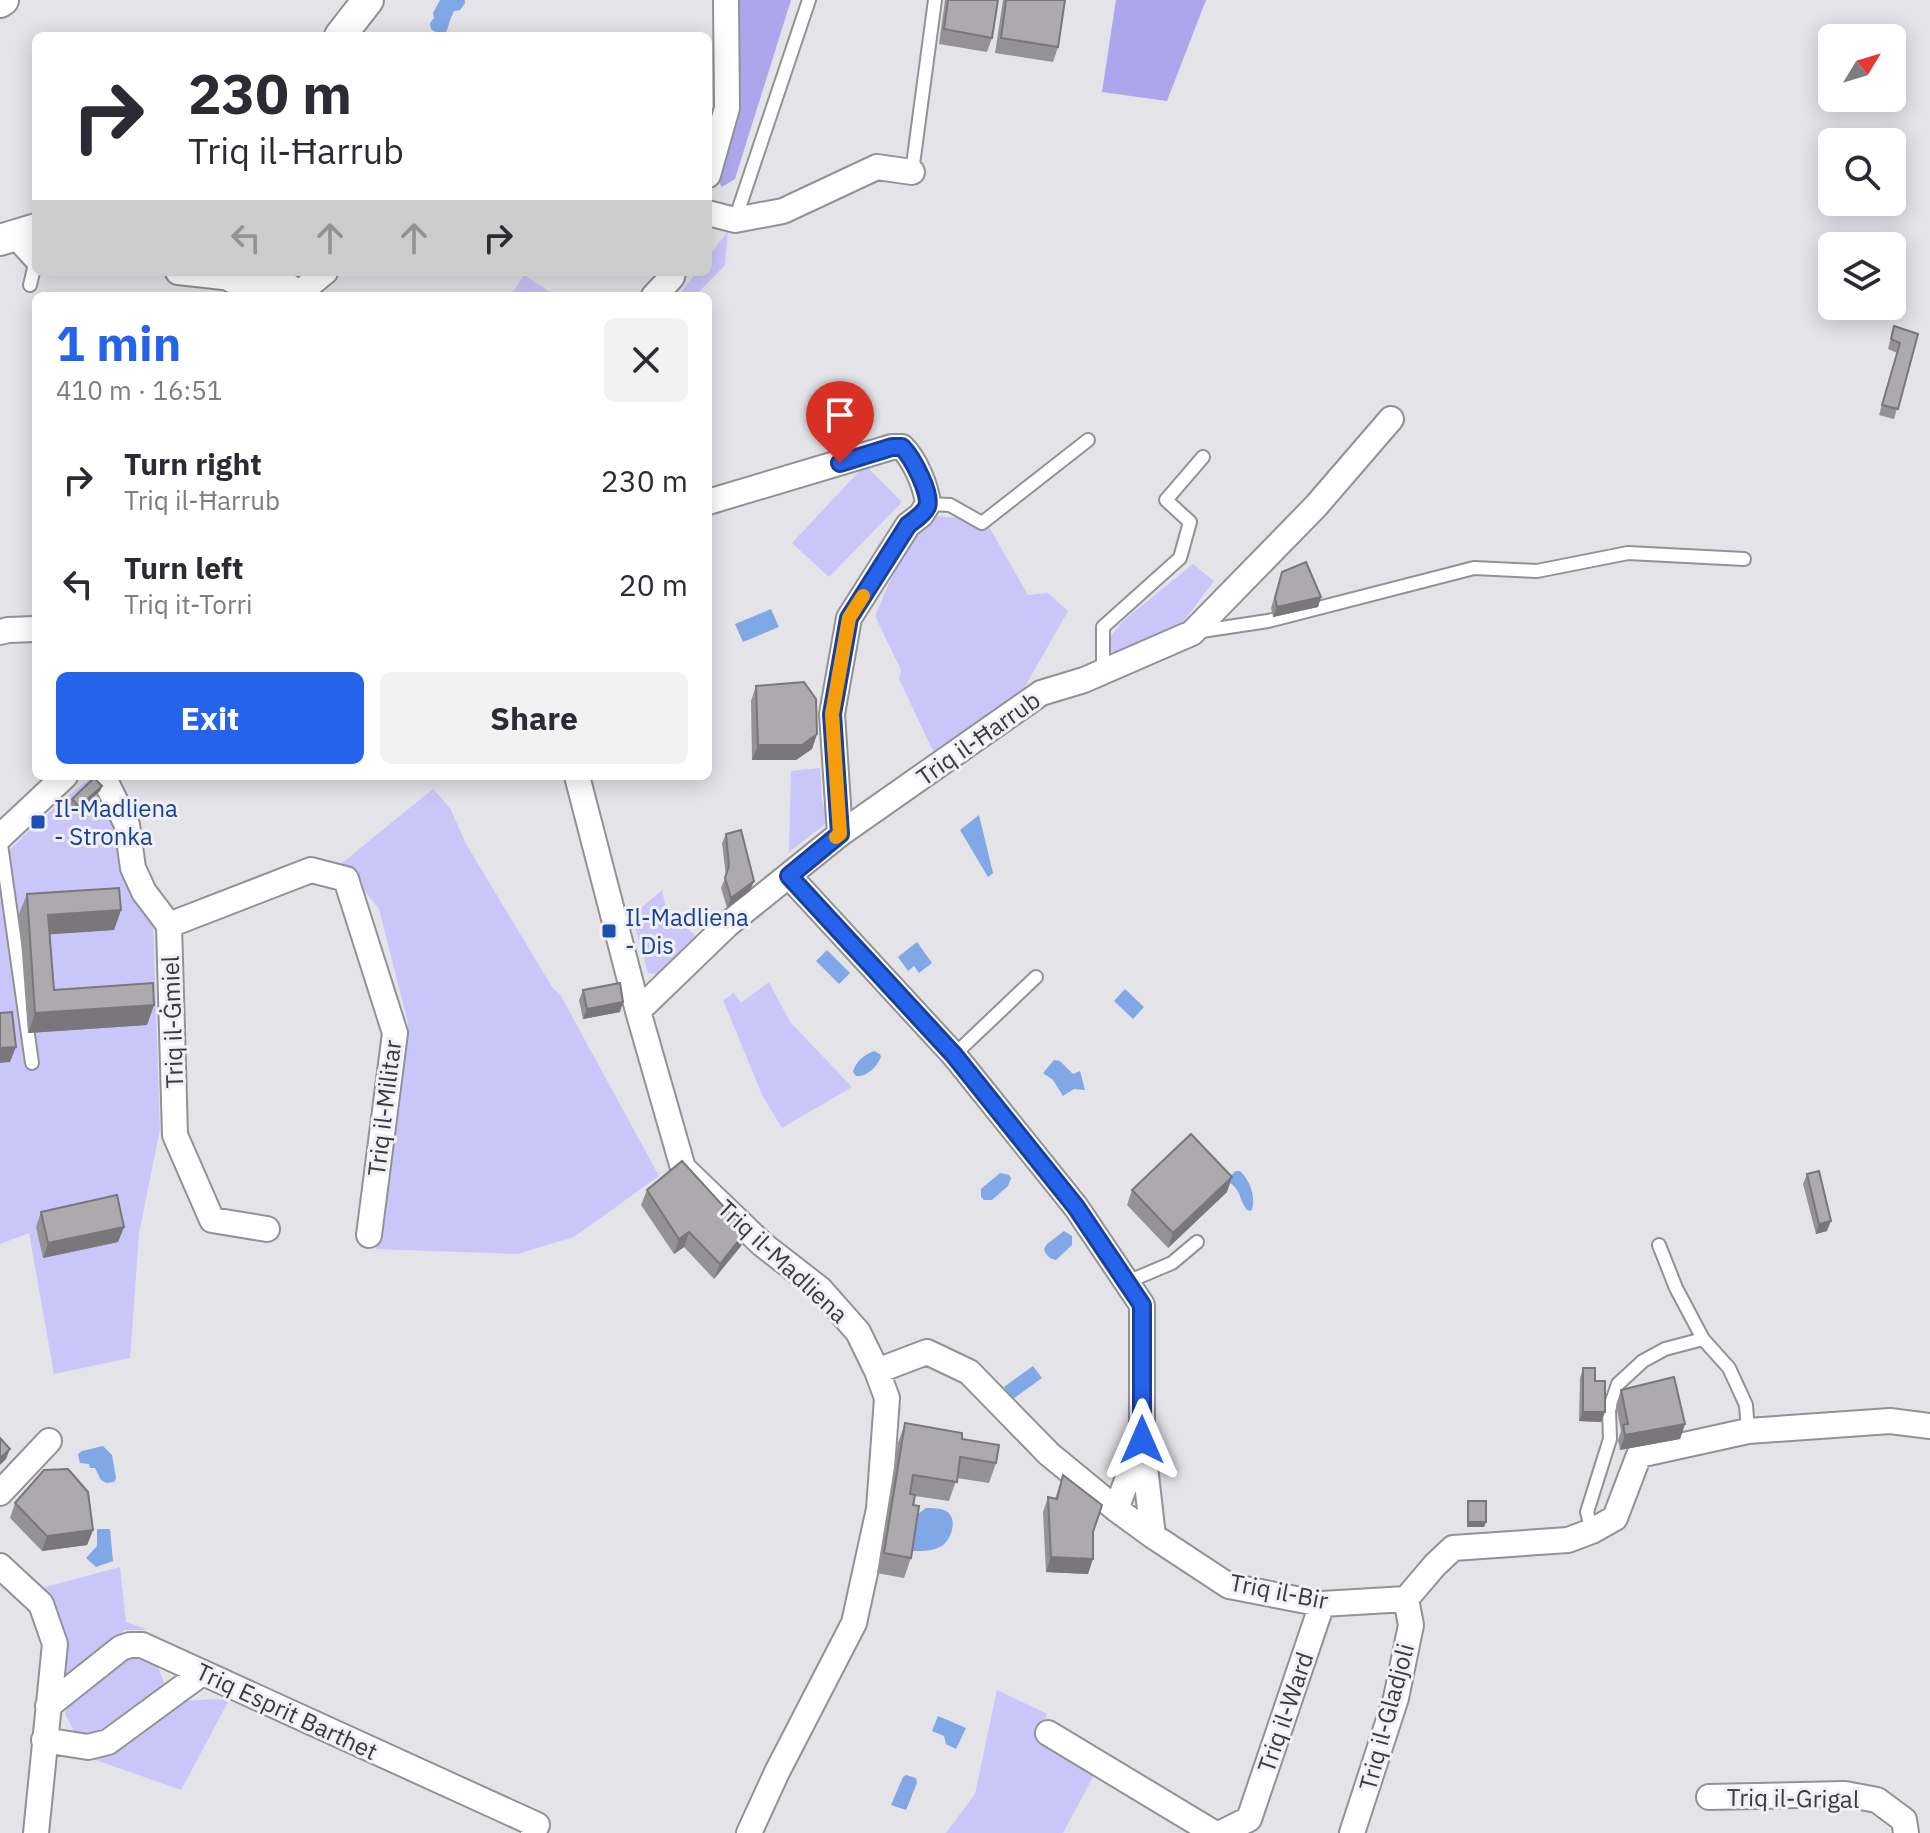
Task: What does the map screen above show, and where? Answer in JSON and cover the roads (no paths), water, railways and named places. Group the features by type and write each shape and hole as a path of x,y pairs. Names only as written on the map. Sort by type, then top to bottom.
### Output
{"street":[{"path":"343,32 368,0"},
{"path":"712,161 727,108 726,0"},
{"path":"712,214 735,220 783,211 877,167 912,172"},
{"path":"17,235 32,254"},
{"path":"224,276 286,284 296,292"},
{"path":"300,292 320,276"},
{"path":"658,292 672,276"},
{"name":"Triq il-Ħarrub","path":"638,1011 727,925 840,834 1041,693 1084,680 1192,633 1316,506 1391,419"},
{"path":"712,501 892,447 902,447 909,455 927,495 928,504 921,515 908,525 849,618 832,714 840,834"},
{"path":"0,632 32,629"},
{"path":"0,837 61,780"},
{"name":"Triq il-Ġmiel","path":"105,780 127,825 133,868 144,892 169,925 175,1135 212,1220 267,1229"},
{"name":"Triq il-Madliena","path":"578,780 638,1011 683,1168 762,1244 820,1289 858,1332 887,1398 879,1509 854,1623 749,1833"},
{"name":"Triq il-Militar","path":"169,925 311,870 346,879 395,1033 369,1235"},
{"path":"789,876 954,1055 1076,1207 1142,1305 1142,1440 1153,1536"},
{"name":"Triq il-Bir","path":"877,1371 927,1352 969,1372 1049,1454 1116,1509 1229,1586 1322,1604 1406,1599"},
{"path":"1406,1599 1453,1548 1568,1540 1615,1518 1639,1455 1748,1431 1890,1421 1930,1426"},
{"path":"1116,1509 1142,1440"},
{"path":"0,1493 49,1441"},
{"path":"0,1566 41,1604 55,1644 36,1833"},
{"name":"Triq il-Gladjoli","path":"1352,1833 1396,1698 1411,1625 1406,1599"},
{"name":"Triq il-Ward","path":"1221,1833 1249,1819 1322,1604"},
{"name":"Triq Esprit Barthet","path":"48,1706 121,1648 142,1645 535,1829"},
{"path":"44,1740 88,1747 108,1742 202,1673"},
{"path":"1048,1733 1214,1833"},
{"name":"Triq il-Grigal","path":"1709,1797 1845,1794 1877,1800 1904,1820 1906,1833"}],"lane":[{"path":"735,220 809,0"},
{"path":"912,172 935,0"},
{"path":"30,285 32,276"},
{"path":"217,276 229,287 242,292"},
{"path":"928,504 950,505 982,523 1088,440"},
{"path":"1103,672 1103,627 1180,558 1190,522 1166,500 1203,457"},
{"path":"1192,633 1268,621 1474,568 1537,571 1628,553 1744,559"},
{"path":"0,837 32,1063"},
{"path":"954,1055 1036,977"},
{"path":"1127,1282 1172,1263 1197,1242"},
{"path":"1659,1245 1676,1288 1703,1339 1729,1368 1746,1405 1748,1431"},
{"path":"1592,1531 1587,1512 1610,1439 1609,1410 1618,1384 1643,1361 1665,1349 1703,1339"}],"water":[{"path":"440,0 465,0 460,10 454,11 446,32 431,29 433,13"},
{"path":"771,609 779,627 743,642 735,624"},
{"path":"979,815 993,873 988,877 960,830"},
{"path":"917,942 932,963 919,973 914,966 908,971 898,957"},
{"path":"827,950 850,973 839,984 816,961"},
{"path":"1125,989 1144,1007 1133,1019 1114,1001"},
{"path":"874,1051 881,1057 877,1064 868,1073 856,1076 853,1072 858,1062"},
{"path":"1054,1060 1060,1061 1073,1074 1080,1071 1085,1090 1074,1089 1063,1096 1053,1080 1043,1073"},
{"path":"1236,1171 1244,1175 1252,1190 1251,1211 1247,1210 1230,1183 1231,1175"},
{"path":"1000,1173 1011,1178 1008,1186 992,1200 984,1200 981,1189"},
{"path":"1064,1231 1072,1236 1072,1245 1056,1260 1052,1259 1044,1249"},
{"path":"1033,1366 1042,1378 1013,1399 1004,1387"},
{"path":"103,1446 112,1455 114,1482 106,1483 95,1468 80,1463 78,1454 82,1451"},
{"path":"926,1508 941,1509 950,1514 953,1523 951,1533 939,1547 910,1551 914,1517"},
{"path":"97,1529 110,1529 113,1561 96,1567 86,1558 97,1546"},
{"path":"938,1716 966,1728 956,1749 946,1744 944,1736 932,1731"},
{"path":"906,1775 916,1778 917,1783 906,1810 891,1805"}],"place":[{"name":"Il-Madliena - Stronka","path":"38,822"},
{"name":"Il-Madliena - Dis","path":"609,931"}]}
